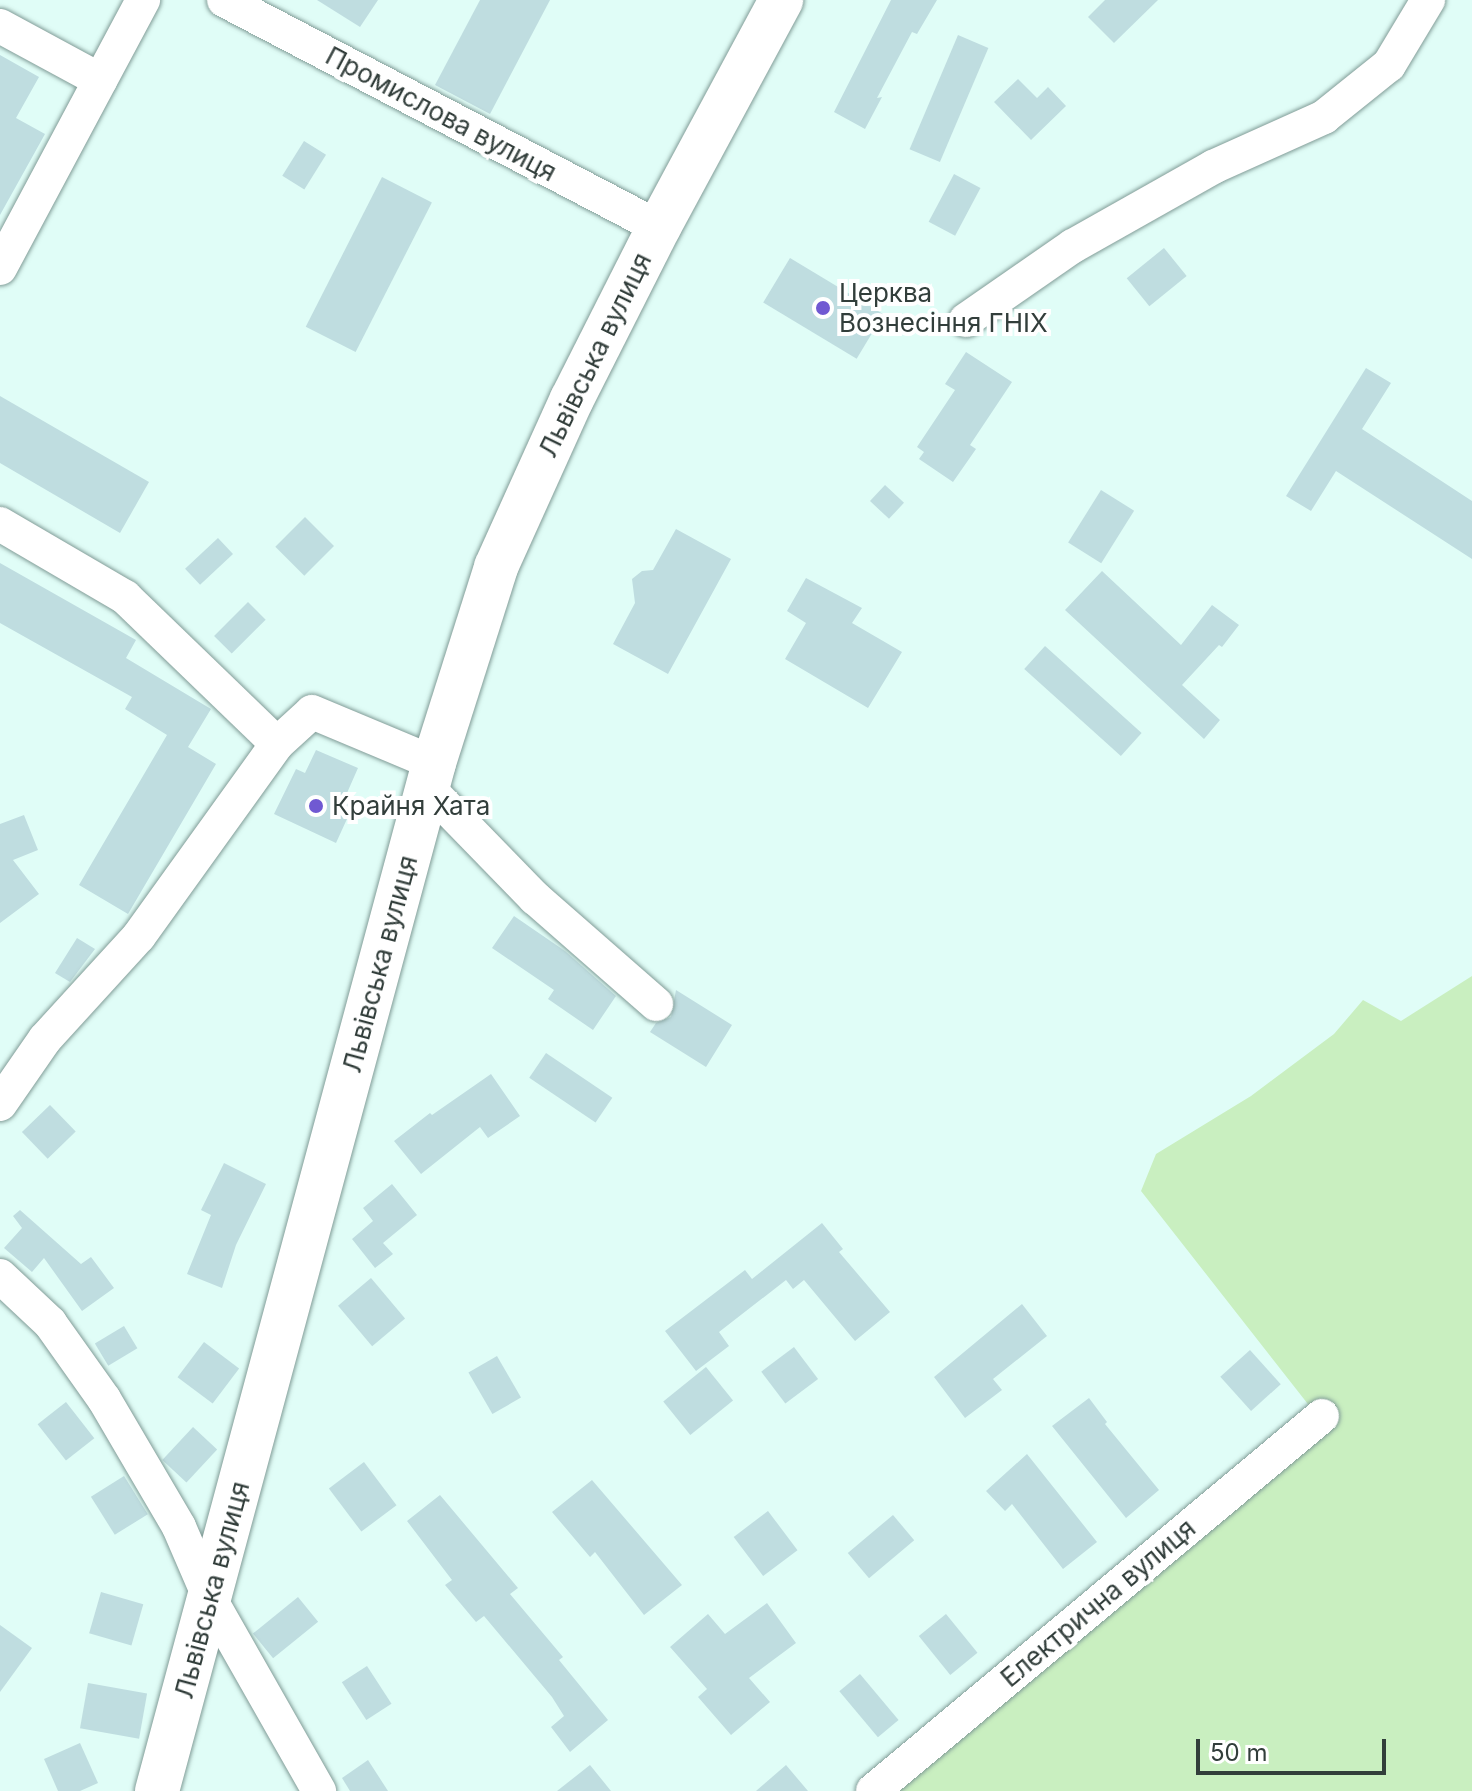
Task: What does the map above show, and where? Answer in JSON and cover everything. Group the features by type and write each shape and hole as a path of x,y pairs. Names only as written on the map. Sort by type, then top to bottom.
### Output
{"main road":[{"name":"Львівська вулиця","path":"157,1791 431,775 496,567 572,399 659,227 781,0"}],"street":[{"path":"0,268 143,0"},
{"name":"Промислова вулиця","path":"224,0 659,227"},
{"path":"966,320 1085,238 1213,167 1324,117 1389,65 1428,0"},
{"path":"0,26 100,80"},
{"path":"0,524 125,597 277,744"},
{"path":"0,1104 45,1039 139,936 277,744 312,712 431,775 535,898 656,1004"},
{"path":"0,1276 50,1323 104,1399 179,1527 210,1599 319,1791"},
{"name":"Електрична вулиця","path":"873,1791 1322,1416"}],"green space":[{"path":"1472,976 1472,1791 870,1791 1311,1408 1141,1191 1156,1154 1251,1096 1334,1034 1363,1000 1401,1021"}],"building":[{"path":"317,0 378,0 360,27"},
{"path":"480,0 550,0 490,114 435,85"},
{"path":"891,0 937,0 917,34 912,32 877,98 882,97 865,129 834,112"},
{"path":"1105,0 1158,0 1114,43 1088,17"},
{"path":"958,35 988,48 940,162 910,149"},
{"path":"0,55 39,77 16,118 45,134 0,215"},
{"path":"1018,79 1037,98 1048,87 1066,106 1031,140 994,102"},
{"path":"304,141 326,155 304,190 282,176"},
{"path":"954,174 980,188 955,236 929,222"},
{"path":"382,177 432,202 356,352 306,327"},
{"path":"1164,248 1187,276 1149,306 1127,278"},
{"name":"Церква Вознесіння ГНІХ","path":"790,258 883,314 857,359 763,303"},
{"path":"966,352 1012,382 970,445 976,449 953,482 919,459 924,452 917,447 955,390 945,384"},
{"path":"1366,368 1391,383 1362,429 1472,501 1472,559 1336,471 1311,511 1286,496"},
{"path":"0,396 149,482 120,533 0,463"},
{"path":"885,485 904,503 889,519 870,501"},
{"path":"1101,490 1134,511 1101,563 1068,543"},
{"path":"305,517 334,546 304,576 275,547"},
{"path":"676,529 731,559 668,674 613,644 635,603 632,579 642,571 653,570"},
{"path":"218,538 233,554 200,585 185,569"},
{"path":"0,563 136,640 126,658 211,709 188,747 216,764 128,914 79,885 167,735 125,709 132,697 0,623"},
{"path":"1102,571 1181,645 1212,605 1239,625 1222,647 1219,645 1182,685 1220,720 1204,739 1065,610"},
{"path":"806,578 862,608 852,623 902,652 868,708 785,659 806,623 787,611"},
{"path":"248,602 266,620 232,654 214,636"},
{"path":"1045,646 1142,733 1121,756 1024,669"},
{"name":"Крайня Хата","path":"316,750 358,768 347,793 357,797 336,843 274,814 296,769 305,773"},
{"path":"24,815 38,850 13,860 39,894 0,923 0,824"},
{"path":"514,916 565,951 616,996 593,1030 548,999 554,990 492,948"},
{"path":"77,938 95,949 70,982 55,973"},
{"path":"676,990 732,1025 706,1067 650,1032 656,1023 671,1017"},
{"path":"546,1053 612,1098 596,1123 529,1078"},
{"path":"491,1074 520,1116 488,1138 480,1127 421,1174 394,1141 430,1113 432,1115"},
{"path":"50,1105 76,1132 48,1159 22,1132"},
{"path":"224,1163 266,1184 236,1245 222,1288 187,1274 211,1215 201,1210"},
{"path":"392,1184 417,1215 383,1243 393,1254 375,1268 352,1239 373,1221 363,1208"},
{"path":"20,1210 81,1264 91,1257 114,1288 82,1311 44,1258 32,1272 4,1248 22,1228 13,1216"},
{"path":"822,1223 843,1249 839,1252 890,1312 855,1341 804,1280 793,1289 786,1280 719,1332 729,1346 696,1371 665,1331 745,1270 752,1279"},
{"path":"371,1278 405,1319 372,1346 338,1306"},
{"path":"1022,1304 1047,1336 993,1379 1002,1390 965,1418 934,1377"},
{"path":"124,1326 137,1348 108,1366 95,1344"},
{"path":"204,1342 239,1368 213,1404 178,1377"},
{"path":"794,1347 818,1379 785,1404 761,1372"},
{"path":"1250,1350 1281,1384 1251,1411 1220,1377"},
{"path":"497,1356 521,1398 492,1414 468,1372"},
{"path":"706,1367 733,1400 690,1435 663,1402"},
{"path":"1089,1398 1107,1422 1105,1424 1159,1490 1126,1518 1052,1426"},
{"path":"66,1402 94,1438 66,1460 38,1424"},
{"path":"193,1427 217,1450 186,1482 162,1460"},
{"path":"1027,1454 1097,1542 1063,1569 1012,1504 1005,1511 986,1491"},
{"path":"364,1462 396,1505 361,1532 329,1488"},
{"path":"124,1476 148,1514 115,1535 91,1497"},
{"path":"592,1480 682,1585 644,1615 595,1552 590,1557 552,1512"},
{"path":"440,1495 518,1588 510,1594 563,1657 559,1660 608,1720 570,1752 551,1727 564,1716 552,1697 484,1616 476,1622 445,1585 452,1580 407,1521"},
{"path":"768,1511 797,1550 763,1576 734,1537"},
{"path":"893,1515 914,1540 869,1578 848,1553"},
{"path":"101,1592 143,1604 131,1645 89,1633"},
{"path":"298,1597 318,1622 273,1658 253,1634"},
{"path":"767,1603 796,1643 749,1678 770,1702 731,1735 698,1697 707,1689 670,1647 708,1614 725,1634"},
{"path":"946,1614 977,1653 950,1675 919,1636"},
{"path":"0,1625 32,1648 0,1692"},
{"path":"367,1666 392,1704 366,1720 342,1682"},
{"path":"860,1674 899,1720 878,1737 839,1691"},
{"path":"88,1683 147,1693 139,1739 80,1728"},
{"path":"80,1743 98,1783 80,1791 58,1791 44,1759"},
{"path":"368,1760 388,1791 350,1791 342,1778"},
{"path":"590,1765 611,1791 557,1791"},
{"path":"786,1765 808,1791 756,1791"}],"place":[{"name":"Церква Вознесіння ГНІХ","path":"823,308"},
{"name":"Крайня Хата","path":"316,806"}]}
